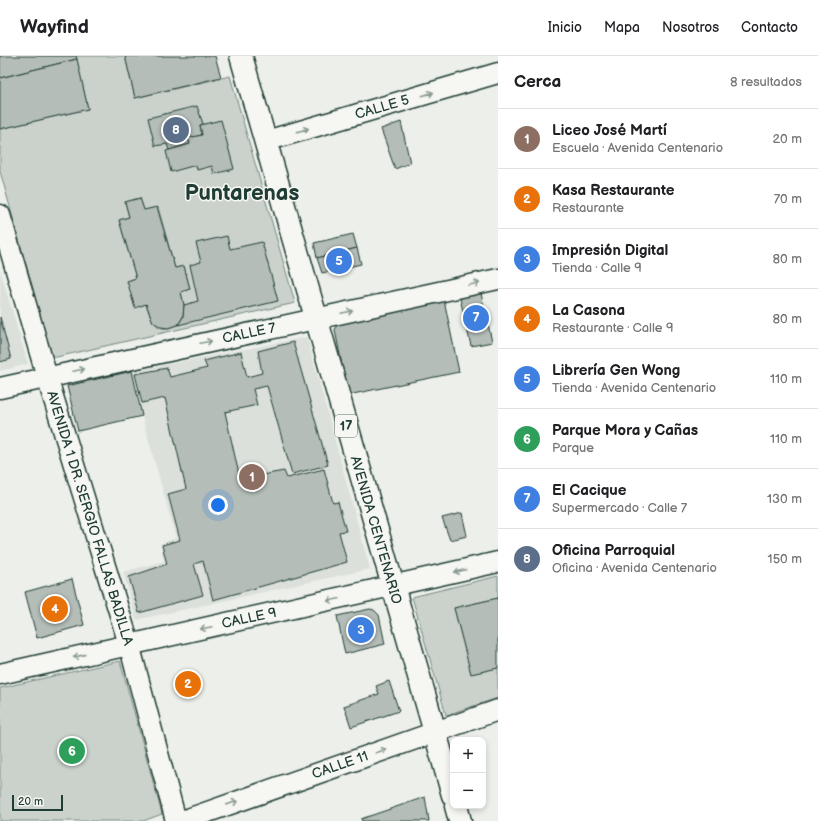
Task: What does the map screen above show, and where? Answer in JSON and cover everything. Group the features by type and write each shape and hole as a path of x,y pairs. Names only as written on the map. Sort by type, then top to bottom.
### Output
{"main road":[{"name":"AVENIDA CENTENARIO","path":"241,56 315,319 450,784"},
{"path":"457,809 460,821"}],"street":[{"name":"CALLE 5","path":"266,141 498,73"},
{"name":"AVENIDA 1 DR. SERGIO FALLAS BADILLA","path":"0,215 47,377 129,644 176,821"},
{"name":"CALLE 7","path":"0,388 498,278"},
{"name":"CALLE 9","path":"0,674 498,562"},
{"name":"CALLE 11","path":"182,821 498,710"}],"shaded area":[{"path":"76,56 125,56 135,98 230,76 295,303 52,358 0,171 0,129 88,109","holes":["140,198 144,210 158,207 175,268 184,266 190,289 181,292 184,305 183,317 168,328 159,327 153,321 146,304 135,307 128,281 136,278 119,220 129,217 125,202"]},
{"path":"0,270 28,364 0,371"},
{"path":"307,337 370,569 136,620 123,572 164,561 160,544 176,538 142,416 132,371"},
{"path":"498,576 498,598 454,608 471,673 498,668 498,698 446,715 412,597"},
{"path":"120,661 162,814 143,821 0,821 0,688"}],"building":[{"path":"0,56 76,56 77,59 0,78"},
{"path":"125,56 215,56 221,77 135,98"},
{"path":"77,59 88,109 0,129 0,78"},
{"path":"197,106 203,124 200,125 202,135 188,138 190,144 169,150 167,144 155,146 148,118"},
{"path":"221,120 234,169 214,174 212,166 197,170 196,165 171,172 166,151 190,144 188,138 202,135 200,125"},
{"path":"401,122 410,163 395,169 381,129"},
{"path":"140,198 144,210 157,207 175,268 184,266 190,289 181,292 184,305 183,317 178,325 168,328 161,327 153,322 146,304 135,308 127,281 136,278 119,220 129,217 125,202"},
{"path":"353,234 357,248 317,258 314,243"},
{"path":"227,236 230,249 262,242 278,301 178,325 183,317 184,305 198,301 190,265 201,262 196,243"},
{"path":"357,248 361,264 322,273 317,258"},
{"path":"480,289 492,342 471,346 459,294"},
{"path":"444,300 459,372 348,395 335,330 337,323"},
{"path":"0,317 11,359 0,362"},
{"path":"293,342 328,465 292,474 267,386 253,389 257,405 225,412 240,479 284,471 287,478 324,469 333,503 338,502 346,531 339,532 347,562 213,600 203,561 194,564 203,595 139,613 129,577 167,564 162,545 180,540 168,494 186,489 165,398 142,403 135,374 167,368 170,377 207,368 204,361 241,352 247,377 262,373 258,351"},
{"path":"132,371 142,416 78,431 67,386"},
{"path":"462,513 467,536 450,540 442,518"},
{"path":"72,579 84,625 37,638 25,592"},
{"path":"498,598 498,668 471,674 454,608"},
{"path":"370,609 374,610 379,615 385,644 345,654 337,616"},
{"path":"389,681 399,711 351,727 344,706 379,694 376,686"},
{"path":"425,797 429,821 362,821 361,819"}],"place":[{"name":"Oficina Parroquial","path":"176,130"},
{"name":"Librería Gen Wong","path":"339,261"},
{"name":"El Cacique","path":"476,318"},
{"name":"Liceo José Martí","path":"252,477"},
{"name":"La Casona","path":"55,609"},
{"name":"Impresión Digital","path":"361,630"},
{"name":"Kasa Restaurante","path":"188,684"},
{"name":"Parque Mora y Cañas","path":"72,751"}],"district":[{"name":"Puntarenas","path":"242,193"}]}
